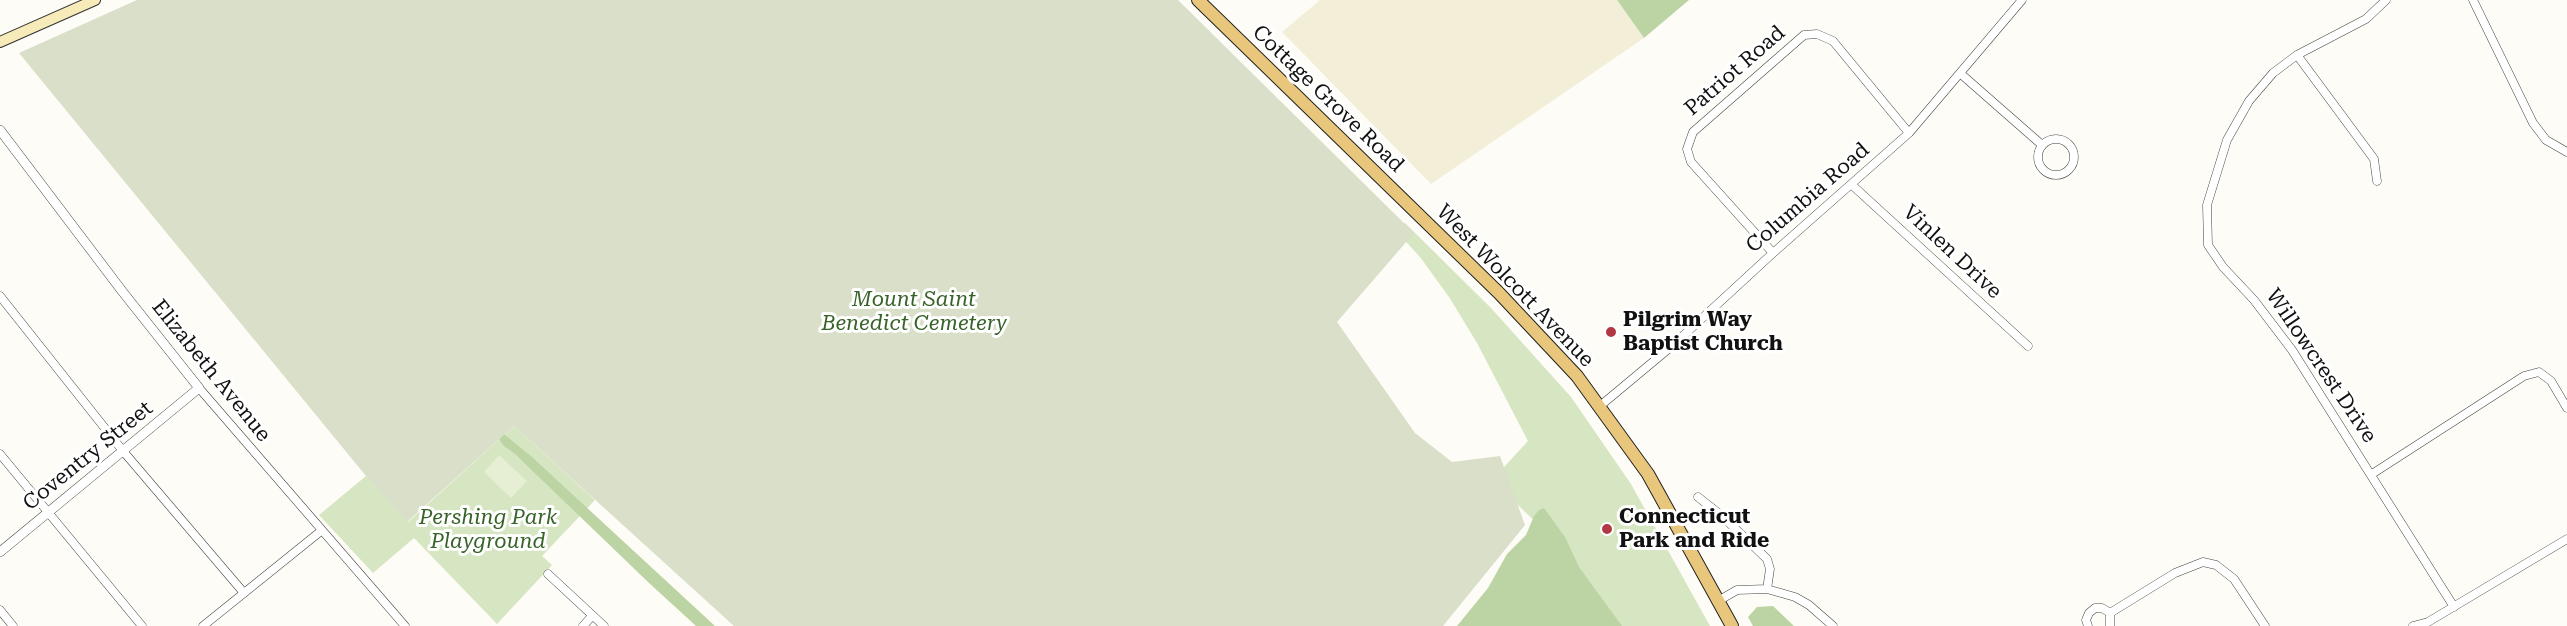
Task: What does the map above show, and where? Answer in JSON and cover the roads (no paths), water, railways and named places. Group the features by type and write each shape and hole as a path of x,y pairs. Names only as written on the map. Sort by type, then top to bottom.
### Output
{"main road":[{"path":"0,42 95,0"},
{"name":"Cottage Grove Road","path":"1198,0 1405,201"},
{"name":"West Wolcott Avenue","path":"1405,201 1545,340 1600,406 1648,474 1732,626"}],"street":[{"name":"Columbia Road","path":"1600,406 1672,346 1909,133 2022,0"},
{"name":"Willowcrest Drive","path":"2386,0 2366,19 2297,55 2273,73 2248,101 2227,140 2207,205 2208,245 2223,267 2254,300 2292,350 2454,607"},
{"path":"2472,0 2533,123 2546,140 2567,152"},
{"name":"Patriot Road","path":"1773,253 1690,162 1687,149 1693,132 1804,35 1817,34 1833,40 1909,133"},
{"path":"2297,55 2374,159 2377,181"},
{"path":"1961,74 2042,145"},
{"name":"Elizabeth Avenue","path":"0,130 199,388 405,626"},
{"path":"2055,139 2068,143 2074,156 2070,169 2057,176 2044,171 2038,158 2042,145 2055,139"},
{"name":"Vinlen Drive","path":"1852,185 2028,346"},
{"path":"0,296 123,451 244,593"},
{"path":"2372,474 2524,376 2539,372 2551,381 2567,408"},
{"name":"Coventry Street","path":"0,552 199,388"},
{"path":"0,454 142,626"},
{"path":"1698,497 1722,516 1767,559 1770,568 1767,589"},
{"path":"203,626 321,531"},
{"path":"2412,626 2428,622 2567,539"},
{"path":"2110,613 2175,573 2203,562 2216,565 2234,579 2265,626"},
{"path":"548,574 604,626"},
{"path":"1718,601 1737,590 1767,589 1795,597 1809,605 1833,626"},
{"path":"2088,626 2086,620 2095,608 2102,608 2110,613"},
{"path":"0,610 13,626"},
{"path":"2110,613 2110,626"},
{"path":"583,626 592,615"}],"place":[{"name":"Pilgrim Way Baptist Church","path":"1611,332"},
{"name":"Connecticut Park and Ride","path":"1607,529"}],"park label":[{"name":"Mount Saint Benedict Cemetery","path":"914,312"},
{"name":"Pershing Park Playground","path":"488,530"}]}
